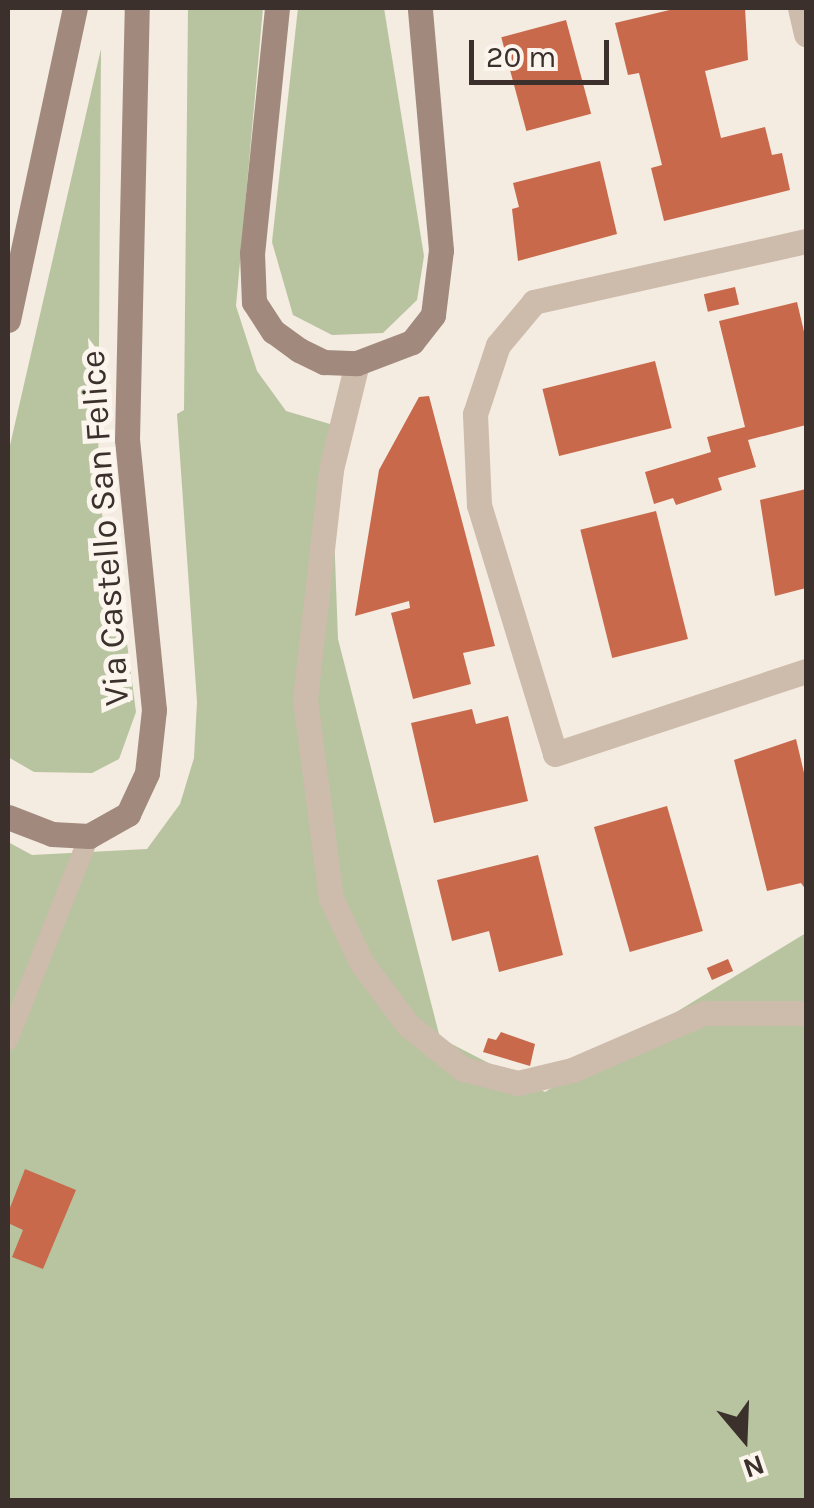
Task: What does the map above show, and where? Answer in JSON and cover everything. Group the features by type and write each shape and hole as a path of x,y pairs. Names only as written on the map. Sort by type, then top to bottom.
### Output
{"street":[{"path":"8,320 75,8"},
{"name":"Via Castello San Felice","path":"89,836 128,814 147,773 154,710 127,438 137,8"},
{"path":"277,8 252,253 254,302 274,332 299,350 324,362 358,363 412,342 433,315 441,250 420,8"},
{"path":"800,8 806,34"},
{"path":"806,241 534,302 498,346 475,414 479,505 555,754 806,671"},
{"path":"358,363 330,470 305,699 331,898 360,962 408,1025 463,1068 518,1083 572,1070 704,1013 806,1013"},
{"path":"8,817 52,834 89,836"}],"lane":[{"path":"8,1040 89,836"}],"green space":[{"path":"188,8 263,8 236,306 257,371 286,411 330,424 338,639 440,1038 545,1092 806,933 806,1500 8,1500 8,842 32,855 147,849 180,804 194,758 197,702 177,414 184,410"},
{"path":"298,8 384,8 424,256 417,300 383,333 332,335 293,315 272,242"},
{"path":"101,49 98,496 122,605 136,712 119,759 92,773 34,772 8,757 8,454"}],"building":[{"path":"678,8 745,8 748,60 705,71 721,138 765,127 772,155 782,153 790,190 664,221 651,168 662,165 639,73 628,75 615,23"},
{"path":"566,20 591,114 526,131 501,37"},
{"path":"600,161 617,234 518,261 512,209 519,207 513,183"},
{"path":"735,287 739,305 708,312 704,294"},
{"path":"797,302 806,340 806,425 748,440 756,467 718,478 722,490 676,505 673,498 654,504 645,472 711,452 707,437 745,427 719,321"},
{"path":"655,361 672,428 559,456 542,389"},
{"path":"429,396 495,646 463,653 471,684 413,699 391,613 410,608 409,601 355,616 379,470 419,397"},
{"path":"806,489 806,588 775,596 760,500"},
{"path":"656,511 688,639 612,658 580,530"},
{"path":"472,709 476,724 508,716 528,801 434,823 411,723"},
{"path":"796,739 806,781 806,890 801,883 767,891 734,760"},
{"path":"667,806 703,931 630,952 594,827"},
{"path":"538,855 563,955 499,972 489,931 452,941 437,880"},
{"path":"728,959 733,971 712,980 707,968"},
{"path":"501,1032 535,1044 530,1066 483,1052 488,1038 496,1040"},
{"path":"25,1169 76,1190 43,1269 12,1257 23,1230 8,1223 8,1213"}]}
